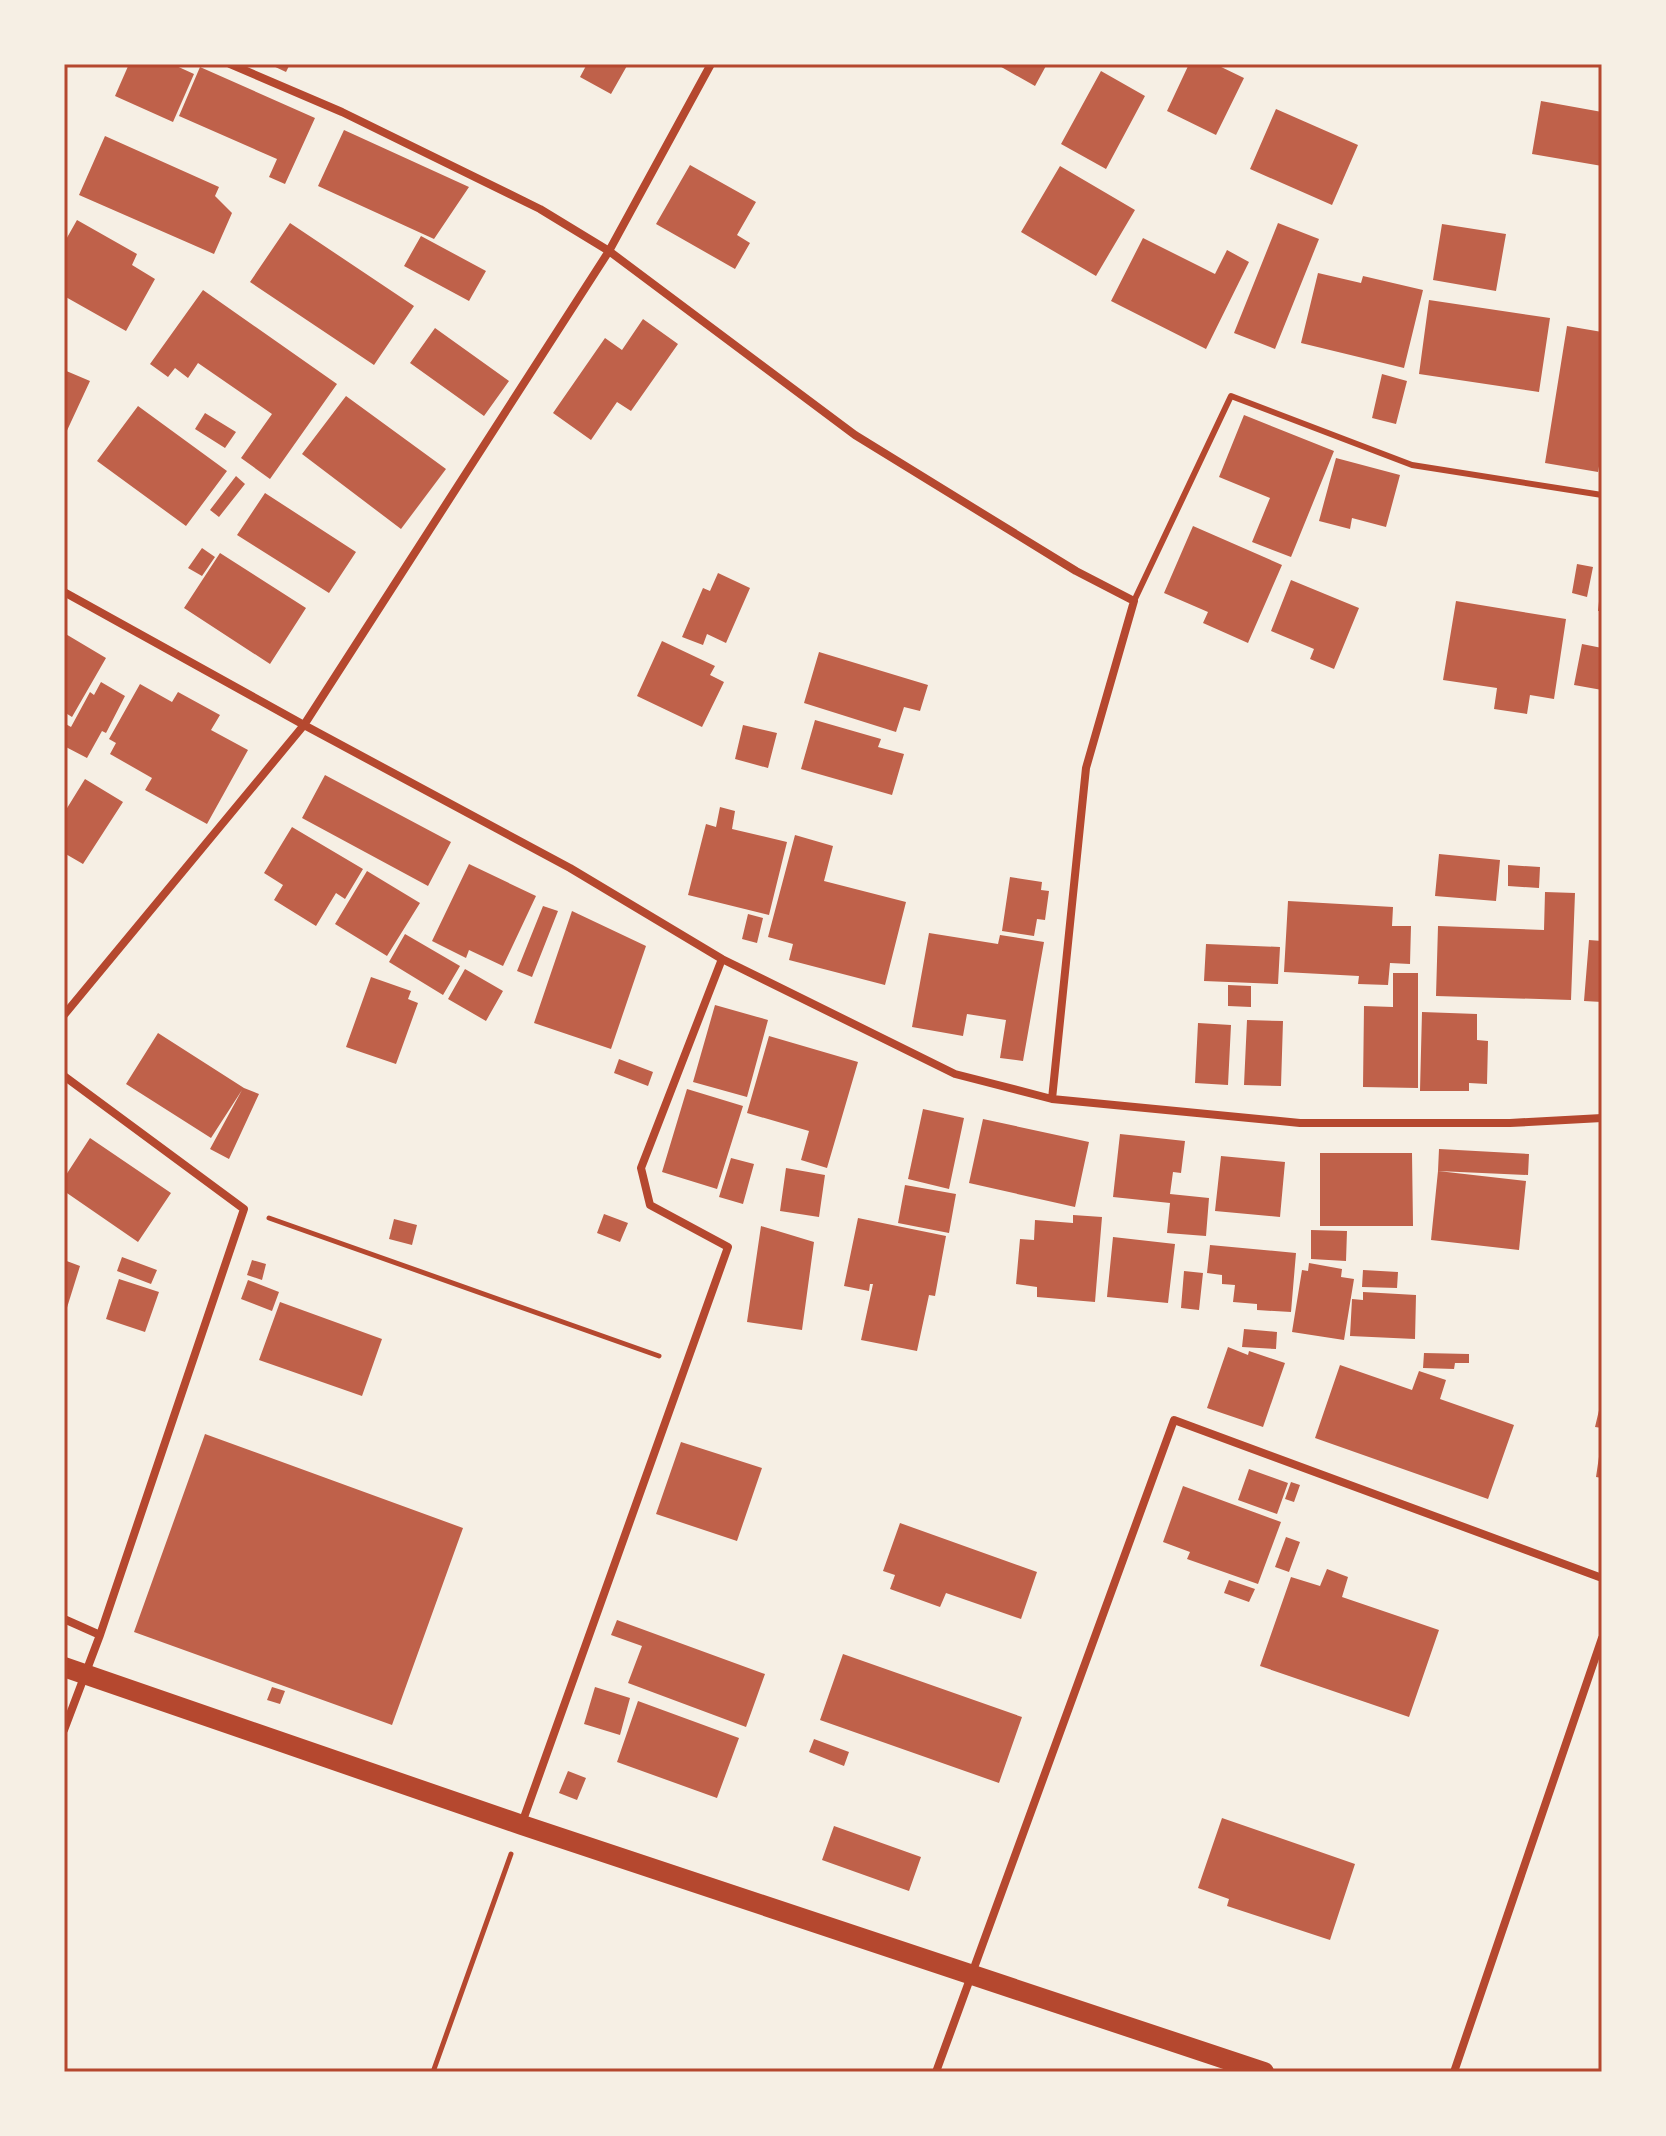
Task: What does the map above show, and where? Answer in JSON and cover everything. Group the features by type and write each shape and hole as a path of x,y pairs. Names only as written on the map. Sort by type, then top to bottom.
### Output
{"main road":[{"path":"64,1667 522,1825 1264,2072"}],"street":[{"path":"230,64 342,112 540,209 609,251 855,435 1076,571 1134,601 1086,768 1052,1099"},
{"path":"64,1015 304,725 609,251 711,64"},
{"path":"64,592 570,868 722,959 955,1074 1052,1099 1300,1123 1510,1123 1602,1118"},
{"path":"522,1825 728,1247 650,1205 641,1168 722,959"},
{"path":"64,1076 244,1209 100,1635 64,1730"},
{"path":"936,2072 1174,1420 1602,1578"},
{"path":"64,1619 100,1635"},
{"path":"1454,2072 1602,1638"}],"lane":[{"path":"1134,601 1231,396 1412,465 1602,495"}],"path":[{"path":"244,1209 687,1365"},
{"path":"433,2072 522,1825"}],"building":[{"path":"129,64 172,64 194,74 173,122 115,96"},
{"path":"269,64 290,64 286,72"},
{"path":"587,64 628,64 611,94 580,77"},
{"path":"996,64 1047,64 1035,86"},
{"path":"1189,64 1215,64 1244,78 1216,135 1167,111"},
{"path":"200,67 315,118 285,184 269,177 277,159 179,116"},
{"path":"1101,71 1145,96 1106,169 1061,144"},
{"path":"1541,101 1602,112 1602,166 1532,154"},
{"path":"1276,109 1358,145 1332,205 1250,169"},
{"path":"344,130 469,187 434,239 318,186"},
{"path":"105,136 219,187 215,196 232,213 214,254 79,195"},
{"path":"690,165 756,202 737,235 750,243 735,269 656,224"},
{"path":"1060,166 1135,210 1096,276 1021,232"},
{"path":"77,220 137,254 132,265 155,279 126,331 64,296 64,243"},
{"path":"290,223 414,306 374,365 250,282"},
{"path":"1278,223 1319,239 1275,349 1234,333"},
{"path":"1442,224 1506,234 1496,291 1433,280"},
{"path":"421,236 486,271 469,301 404,266"},
{"path":"1143,238 1215,274 1227,250 1249,262 1206,349 1111,301"},
{"path":"1318,273 1361,283 1363,276 1423,290 1404,368 1301,343"},
{"path":"203,290 337,384 270,479 241,458 272,414 198,363 188,378 175,368 168,377 150,364"},
{"path":"1429,300 1550,318 1539,392 1419,374"},
{"path":"643,319 678,344 631,411 617,402 591,440 553,413 605,338 622,350"},
{"path":"1567,326 1602,332 1602,449 1598,472 1545,463"},
{"path":"435,328 509,381 484,416 410,363"},
{"path":"64,370 90,381 64,437"},
{"path":"1382,374 1407,381 1396,424 1372,418"},
{"path":"346,396 446,469 401,529 302,454"},
{"path":"138,406 227,471 186,526 97,461"},
{"path":"205,413 236,432 225,448 195,429"},
{"path":"1244,415 1334,451 1291,557 1252,542 1270,498 1219,477"},
{"path":"1336,458 1400,475 1386,527 1352,518 1350,529 1319,521"},
{"path":"236,476 245,484 219,517 210,510"},
{"path":"265,493 356,552 329,593 237,535"},
{"path":"1193,526 1282,565 1248,643 1203,623 1208,612 1164,593"},
{"path":"202,548 215,557 202,576 188,568"},
{"path":"220,553 306,608 270,664 184,608"},
{"path":"1577,564 1593,567 1587,597 1572,593"},
{"path":"718,573 750,588 726,643 707,634 703,645 682,637 703,588 710,591"},
{"path":"1291,580 1359,608 1334,669 1310,659 1314,649 1271,631"},
{"path":"1600,592 1602,611 1598,611"},
{"path":"1456,601 1566,619 1554,699 1530,695 1527,714 1494,709 1497,688 1443,680"},
{"path":"64,633 106,658 72,717 64,712"},
{"path":"662,641 715,666 710,675 724,682 702,727 637,696"},
{"path":"1582,644 1602,648 1602,690 1574,685"},
{"path":"819,652 928,685 920,711 904,707 896,732 804,703"},
{"path":"101,682 125,696 106,733 102,731 87,758 64,746 64,723 71,727 90,692 94,695"},
{"path":"140,684 172,702 178,692 220,715 211,730 248,750 207,824 145,790 152,778 110,754 116,743 109,739"},
{"path":"815,720 881,739 878,747 904,754 892,795 801,769"},
{"path":"743,725 777,733 768,768 735,759"},
{"path":"325,775 451,842 428,886 302,818"},
{"path":"85,779 123,802 83,864 64,853 64,813"},
{"path":"720,807 735,811 732,829 787,842 769,915 688,895 706,824 716,827"},
{"path":"292,827 363,869 345,899 336,893 316,926 274,900 283,885 264,873"},
{"path":"795,835 833,846 824,881 906,902 885,985 789,960 793,944 768,937"},
{"path":"1439,854 1500,860 1496,901 1435,896"},
{"path":"469,864 536,896 503,966 469,950 466,958 432,941"},
{"path":"1508,865 1540,867 1539,888 1508,886"},
{"path":"367,871 420,903 387,956 335,924"},
{"path":"1010,877 1042,882 1041,890 1049,891 1045,920 1037,919 1034,936 1002,931"},
{"path":"1545,892 1575,893 1571,1000 1436,996 1438,926 1544,930"},
{"path":"1288,901 1393,907 1392,926 1411,926 1410,964 1390,963 1388,985 1358,984 1359,976 1284,972"},
{"path":"543,906 558,911 532,977 517,971"},
{"path":"572,911 646,946 611,1049 534,1023"},
{"path":"748,914 763,918 757,943 742,939"},
{"path":"929,933 998,944 1000,935 1044,942 1023,1061 1000,1058 1006,1020 967,1014 963,1036 912,1027"},
{"path":"405,934 460,966 443,995 389,962"},
{"path":"1589,940 1602,941 1602,1002 1584,1001"},
{"path":"1206,944 1280,947 1278,984 1204,981"},
{"path":"465,969 503,991 486,1021 448,999"},
{"path":"1393,973 1418,973 1418,1088 1363,1087 1364,1006 1393,1007"},
{"path":"371,977 411,991 408,999 418,1003 396,1064 346,1047"},
{"path":"1228,985 1251,986 1251,1007 1228,1006"},
{"path":"715,1005 768,1020 747,1097 693,1082"},
{"path":"1422,1012 1477,1014 1477,1040 1488,1041 1487,1084 1469,1083 1469,1091 1420,1091"},
{"path":"1247,1020 1283,1021 1281,1086 1244,1085"},
{"path":"1198,1023 1231,1025 1228,1085 1195,1083"},
{"path":"158,1033 244,1088 259,1094 229,1159 210,1149 242,1090 211,1138 126,1084"},
{"path":"769,1036 858,1062 827,1168 801,1160 809,1131 747,1113"},
{"path":"619,1059 653,1072 648,1086 614,1073"},
{"path":"687,1089 743,1106 717,1189 662,1172"},
{"path":"923,1109 964,1118 949,1189 908,1179"},
{"path":"983,1119 1089,1142 1075,1207 969,1183"},
{"path":"1120,1134 1185,1141 1181,1173 1173,1172 1170,1194 1209,1198 1206,1236 1167,1233 1170,1203 1113,1197"},
{"path":"90,1138 171,1193 138,1242 64,1191 64,1178"},
{"path":"1439,1149 1529,1154 1528,1175 1438,1171"},
{"path":"1320,1153 1412,1153 1413,1226 1320,1226"},
{"path":"1221,1156 1285,1162 1280,1217 1215,1211"},
{"path":"731,1158 754,1164 743,1204 719,1197"},
{"path":"786,1168 825,1175 819,1217 780,1211"},
{"path":"1438,1171 1526,1181 1519,1250 1431,1240"},
{"path":"905,1185 956,1194 949,1233 898,1223"},
{"path":"604,1214 628,1223 620,1242 597,1233"},
{"path":"1073,1215 1102,1217 1095,1302 1037,1297 1037,1287 1016,1284 1020,1239 1034,1240 1035,1220 1073,1223"},
{"path":"858,1218 946,1236 935,1296 929,1295 917,1351 861,1340 873,1284 870,1284 869,1291 844,1286"},
{"path":"394,1219 417,1225 412,1245 389,1239"},
{"path":"761,1226 814,1242 802,1330 747,1322"},
{"path":"1311,1230 1347,1231 1346,1261 1311,1259"},
{"path":"1113,1237 1175,1244 1168,1303 1107,1297"},
{"path":"1210,1245 1296,1253 1291,1312 1257,1310 1257,1304 1233,1302 1235,1285 1222,1284 1222,1275 1207,1273"},
{"path":"122,1257 157,1270 151,1284 117,1271"},
{"path":"64,1260 80,1266 65,1314 64,1314"},
{"path":"252,1260 266,1264 262,1280 247,1275"},
{"path":"1309,1263 1342,1269 1341,1277 1354,1279 1344,1340 1292,1332 1302,1270 1308,1271"},
{"path":"1363,1270 1398,1272 1397,1288 1362,1287"},
{"path":"1184,1271 1203,1273 1199,1310 1181,1308"},
{"path":"119,1279 159,1292 145,1332 106,1319"},
{"path":"248,1280 279,1292 272,1311 241,1299"},
{"path":"1363,1292 1416,1295 1415,1339 1350,1336 1352,1299 1363,1300"},
{"path":"280,1302 382,1339 362,1396 259,1360"},
{"path":"1244,1329 1277,1332 1276,1349 1242,1347"},
{"path":"1228,1347 1285,1363 1263,1427 1207,1408"},
{"path":"1424,1353 1469,1354 1469,1363 1455,1363 1454,1369 1423,1368"},
{"path":"1340,1365 1412,1390 1419,1371 1446,1380 1440,1399 1514,1425 1488,1499 1315,1438"},
{"path":"1602,1402 1602,1428 1595,1427"},
{"path":"205,1434 463,1528 392,1725 134,1632"},
{"path":"681,1442 762,1468 737,1541 656,1514"},
{"path":"1602,1450 1602,1478 1596,1477"},
{"path":"1249,1469 1288,1483 1277,1514 1238,1500"},
{"path":"1291,1482 1300,1485 1294,1502 1285,1499"},
{"path":"1183,1486 1281,1522 1258,1584 1187,1559 1190,1552 1163,1542"},
{"path":"900,1523 1037,1572 1021,1619 946,1593 940,1607 890,1589 895,1575 883,1571"},
{"path":"1286,1537 1300,1542 1289,1572 1275,1567"},
{"path":"1327,1569 1348,1577 1342,1597 1439,1630 1409,1717 1260,1666 1291,1577 1320,1586"},
{"path":"1229,1580 1255,1589 1249,1602 1224,1593"},
{"path":"617,1620 765,1674 746,1727 628,1683 642,1646 611,1635"},
{"path":"843,1654 1022,1717 999,1783 820,1720"},
{"path":"272,1687 285,1691 280,1704 267,1700"},
{"path":"595,1687 630,1698 620,1735 584,1724"},
{"path":"638,1701 739,1738 717,1798 617,1762"},
{"path":"814,1739 849,1752 844,1766 809,1752"},
{"path":"568,1771 586,1778 577,1800 559,1793"},
{"path":"1222,1818 1355,1864 1330,1940 1227,1906 1229,1899 1198,1888"},
{"path":"834,1826 921,1857 909,1891 822,1860"}]}
